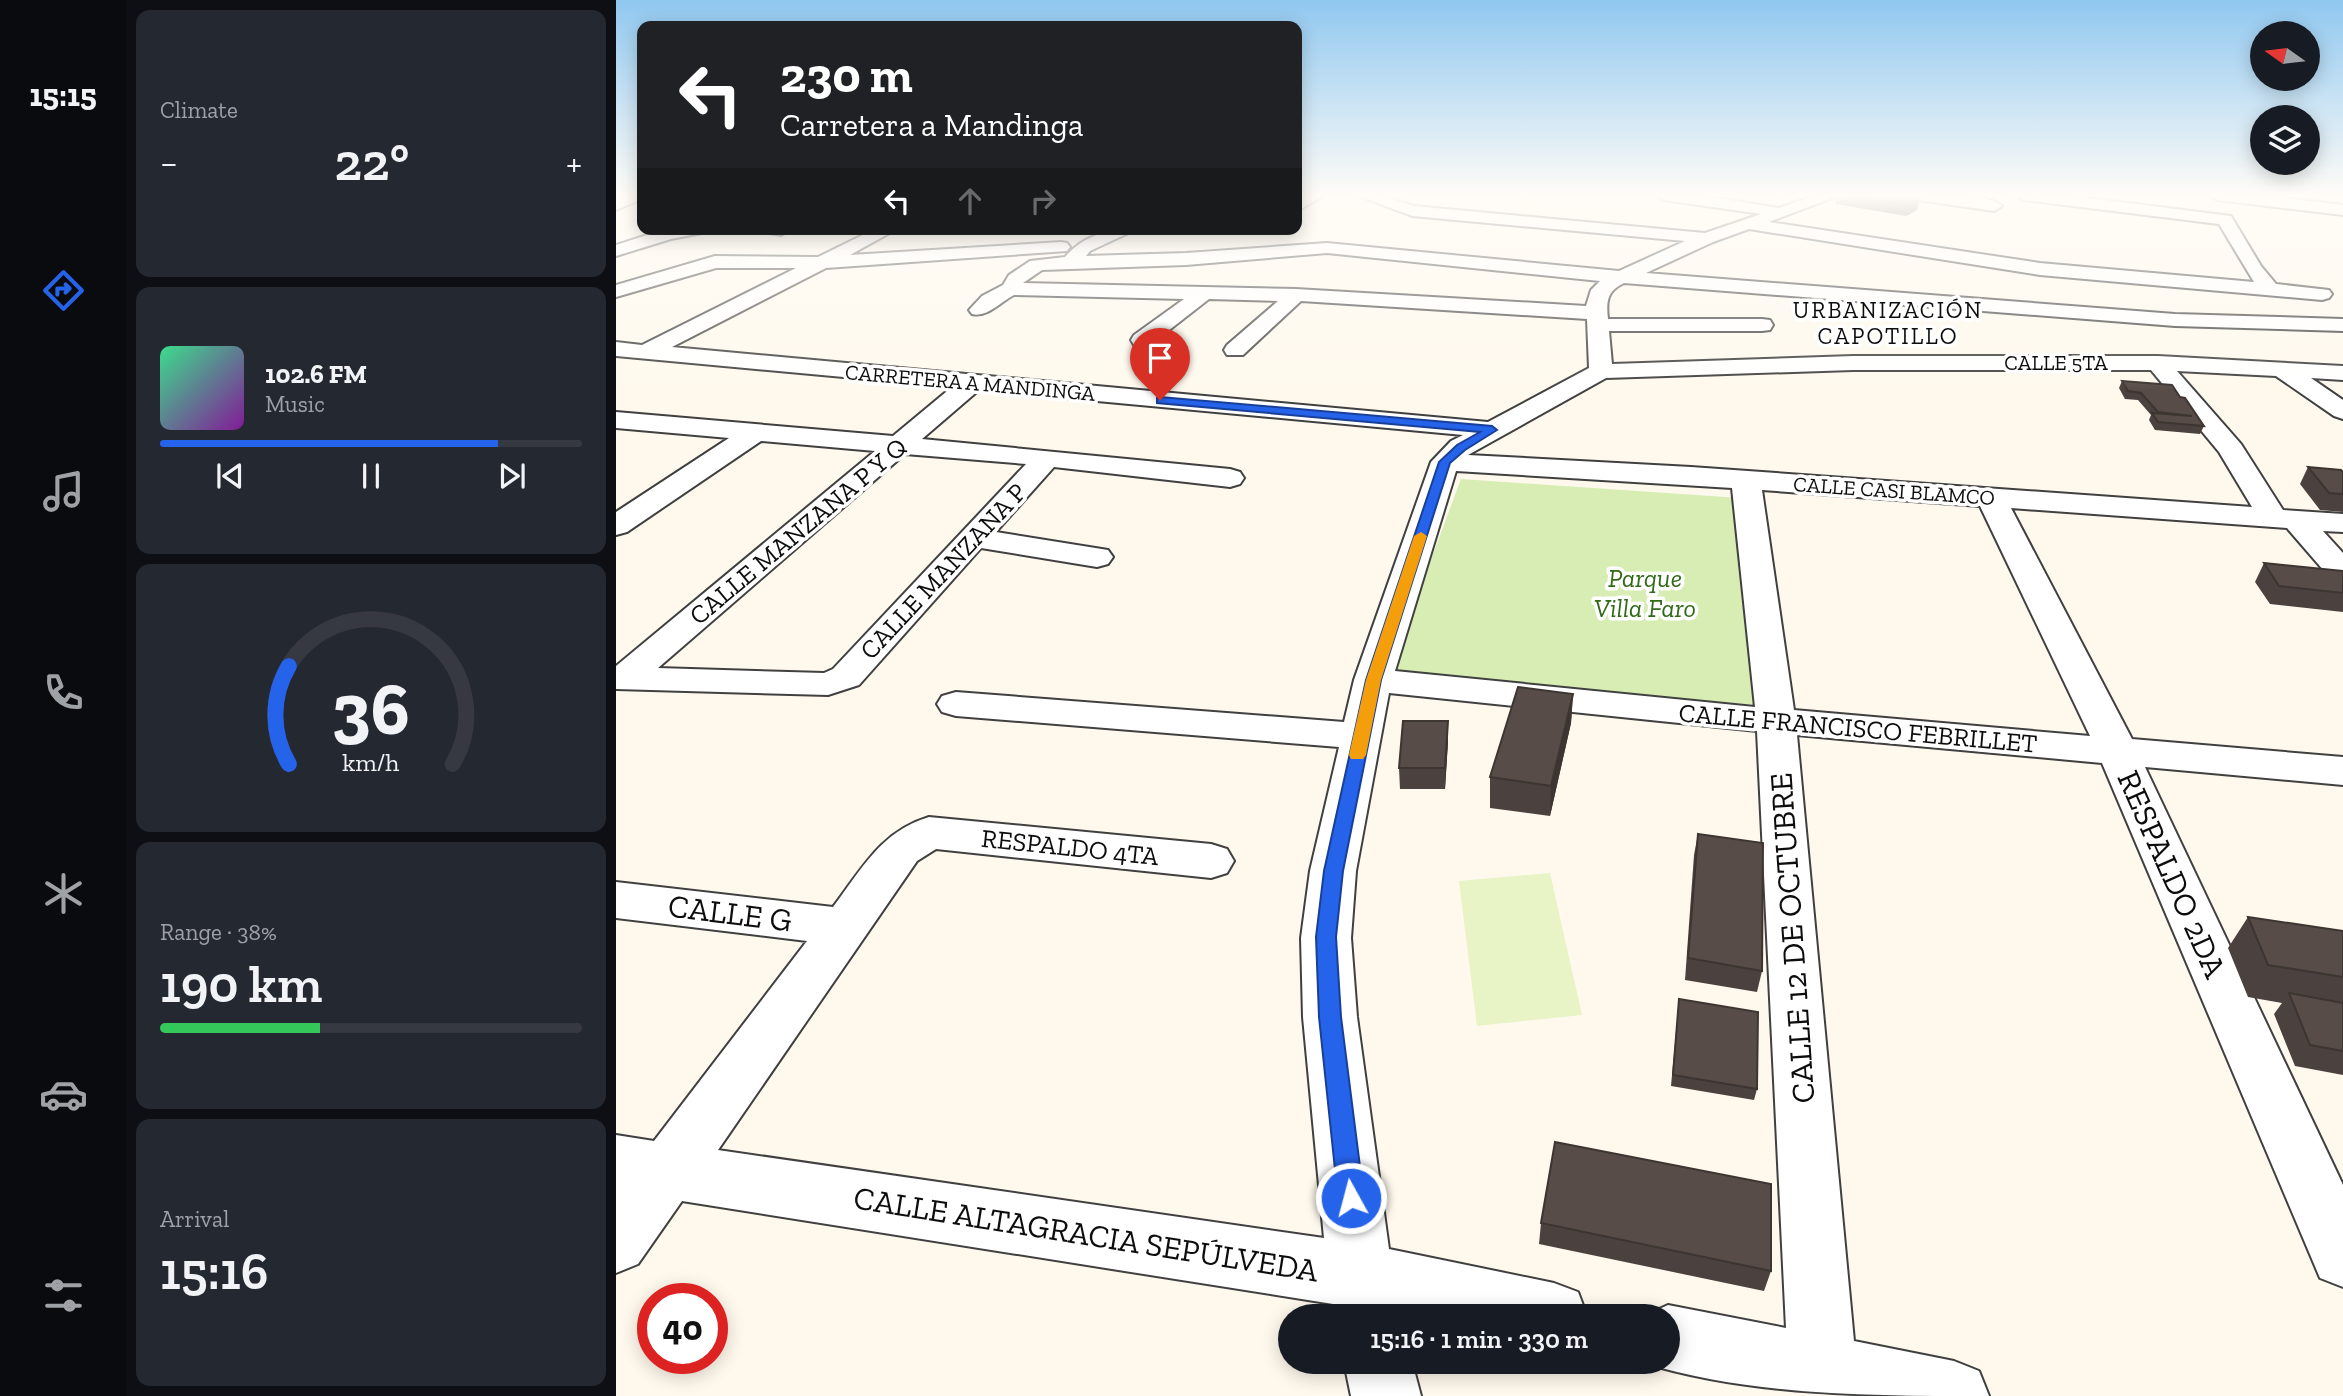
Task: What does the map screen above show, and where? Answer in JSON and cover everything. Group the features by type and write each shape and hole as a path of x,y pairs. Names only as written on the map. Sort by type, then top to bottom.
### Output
{"street":[{"path":"616,291 716,260"},
{"path":"645,352 827,260"},
{"path":"708,264 881,260"},
{"path":"1010,289 1016,279 1037,265 1056,260"},
{"path":"1455,260 1619,277 2175,320 2343,325"},
{"path":"1364,1296 1330,1017 1326,937 1334,871 1373,680 1445,462 1461,447 1601,371 1596,301 1601,290 1619,277 1657,260"},
{"path":"1982,260 2040,269 2322,294"},
{"path":"2247,260 2271,290"},
{"path":"2227,267 2303,276"},
{"path":"979,310 989,300 1010,289 1206,292 1296,295 1596,319 1762,325"},
{"path":"1142,340 1206,292"},
{"path":"1235,350 1296,295"},
{"name":"CARRETERA A MANDINGA","path":"616,349 1492,430"},
{"name":"CALLE 5TA","path":"1601,371 1853,363 2158,363 2343,373"},
{"path":"2158,363 2231,450 2245,476 2284,518 2343,572"},
{"path":"2283,370 2343,411"},
{"name":"CALLE MANZANA P Y Q","path":"620,678 972,383"},
{"path":"616,420 901,444 1230,478"},
{"path":"616,526 756,432"},
{"name":"CALLE MANZANA P","path":"620,678 828,684 846,677 1047,458"},
{"name":"CALLE CASI BLAMCO","path":"1445,462 2343,523"},
{"name":"CALLE 12 DE OCTUBRE","path":"1746,481 1776,721 1823,1384"},
{"name":"RESPALDO 2DA","path":"1991,497 2118,752 2343,1255"},
{"path":"974,538 1097,557"},
{"name":"CALLE FRANCISCO FEBRILLET","path":"1373,680 1776,721 2343,771"},
{"path":"956,704 1361,736"},
{"name":"RESPALDO 4TA","path":"844,927 901,850 929,833 1211,861"},
{"name":"CALLE G","path":"616,900 844,927"},
{"path":"616,1242 643,1167 844,927"},
{"name":"CALLE ALTAGRACIA SEPÚLVEDA","path":"643,1167 1364,1296 1440,1304"},
{"path":"1680,1342 1823,1384 1954,1396"},
{"path":"1381,1374 1386,1396"}],"green space":[{"name":"Parque Villa Faro","path":"1461,479 1740,498 1756,705 1389,672"},
{"path":"1550,873 1582,1015 1477,1026 1459,881"}],"building":[{"path":"2122,381 2172,385 2180,397 2185,398 2204,426 2158,422 2152,413 2192,416 2158,412 2141,393 2128,391"},
{"path":"2308,467 2341,470 2343,494 2329,493"},
{"path":"2264,563 2343,571 2343,593 2279,586"},
{"path":"1518,687 1573,694 1551,786 1490,777"},
{"path":"1403,721 1448,721 1445,768 1399,768"},
{"path":"1698,834 1763,843 1762,971 1688,958"},
{"path":"2248,917 2343,931 2343,977 2268,965"},
{"path":"2289,993 2343,1003 2343,1051 2310,1045"},
{"path":"1679,999 1758,1012 1757,1089 1673,1075"},
{"path":"1555,1142 1771,1184 1771,1271 1541,1223"}],"slow traffic":[{"path":"1357,755 1373,680 1421,536"}],"district":[{"name":"URBANIZACIÓN CAPOTILLO","path":"1888,323"}],"route":[{"path":"1160,400 1492,430 1461,447 1445,462 1373,680 1334,871 1326,937 1330,1017 1351,1198"}]}
